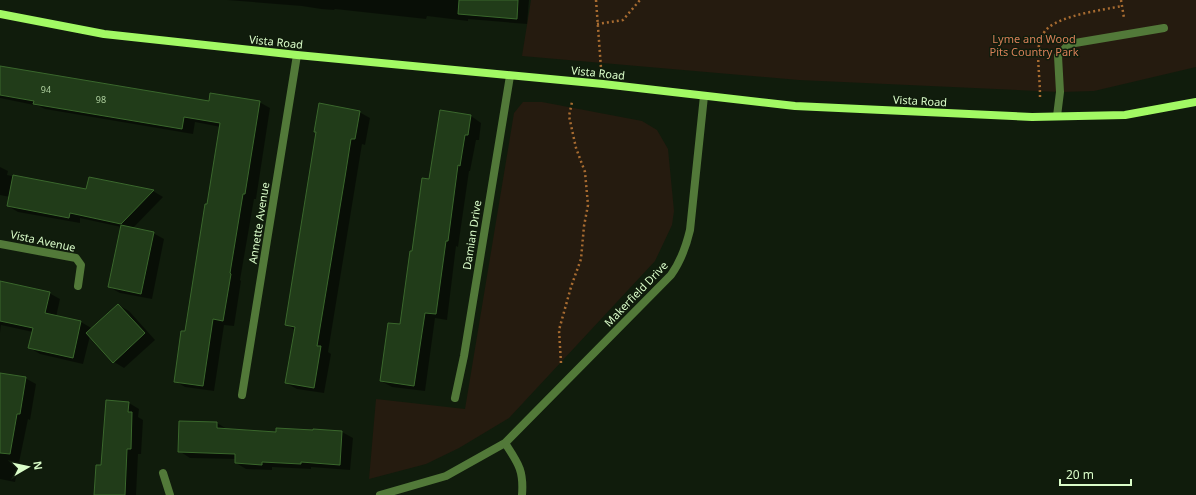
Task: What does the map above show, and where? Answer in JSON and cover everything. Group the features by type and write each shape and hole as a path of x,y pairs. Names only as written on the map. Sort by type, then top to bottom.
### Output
{"main road":[{"name":"Vista Road","path":"0,14 104,34 298,55 603,84 795,106 1024,116 1057,116 1126,115 1196,102"}],"street":[{"path":"1057,116 1060,92 1058,56 1069,44 1164,28"},
{"name":"Annette Avenue","path":"242,395 298,55"},
{"name":"Damian Drive","path":"455,398 464,356 510,76"},
{"name":"Makerfield Drive","path":"380,495 446,476 505,443 672,275 686,248 690,230 704,96"},
{"name":"Vista Avenue","path":"0,244 76,258 82,265 78,286"},
{"path":"505,443 519,465 523,481 522,495"},
{"path":"163,473 170,495"}],"path":[{"path":"596,0 603,84"},
{"path":"597,24 623,20 640,0"},
{"path":"561,366 559,330 571,287 581,259 584,226 588,205 585,172 576,148 569,116 572,102"}],"green space":[{"name":"Lyme and Wood Pits Country Park","path":"531,0 1196,0 1196,67 1094,91 1060,92 799,80 522,56"},
{"path":"523,102 542,102 642,121 657,130 668,149 674,211 672,225 655,261 509,418 459,448 426,464 369,479 376,399 465,409 514,113"}],"building":[{"path":"459,0 518,0 517,19 458,14"},
{"path":"0,66 209,101 210,93 260,101 245,194 243,194 223,321 213,319 203,386 174,382 181,331 185,331 205,204 207,204 220,123 184,117 182,129 33,104 34,101 0,95"},
{"path":"319,103 360,111 355,139 351,139 317,346 321,346 314,388 285,383 295,327 285,325 316,132 314,132"},
{"path":"440,110 471,115 468,135 465,135 460,166 458,165 448,241 446,241 436,314 425,313 414,386 380,381 388,323 400,324 422,178 429,179"},
{"path":"13,175 86,189 89,177 154,190 121,224 70,213 69,218 7,206"},
{"path":"121,225 154,232 141,294 108,287"},
{"path":"0,281 50,292 45,313 81,321 73,358 28,348 33,328 0,321"},
{"path":"118,304 145,333 113,363 86,333"},
{"path":"0,373 26,377 20,414 17,414 10,454 0,453"},
{"path":"106,400 129,402 128,412 132,412 131,449 127,449 125,495 94,495 96,465 101,465"},
{"path":"179,421 217,422 217,428 276,432 276,428 342,431 340,465 301,462 301,464 262,462 262,465 235,463 235,454 178,452"}]}
